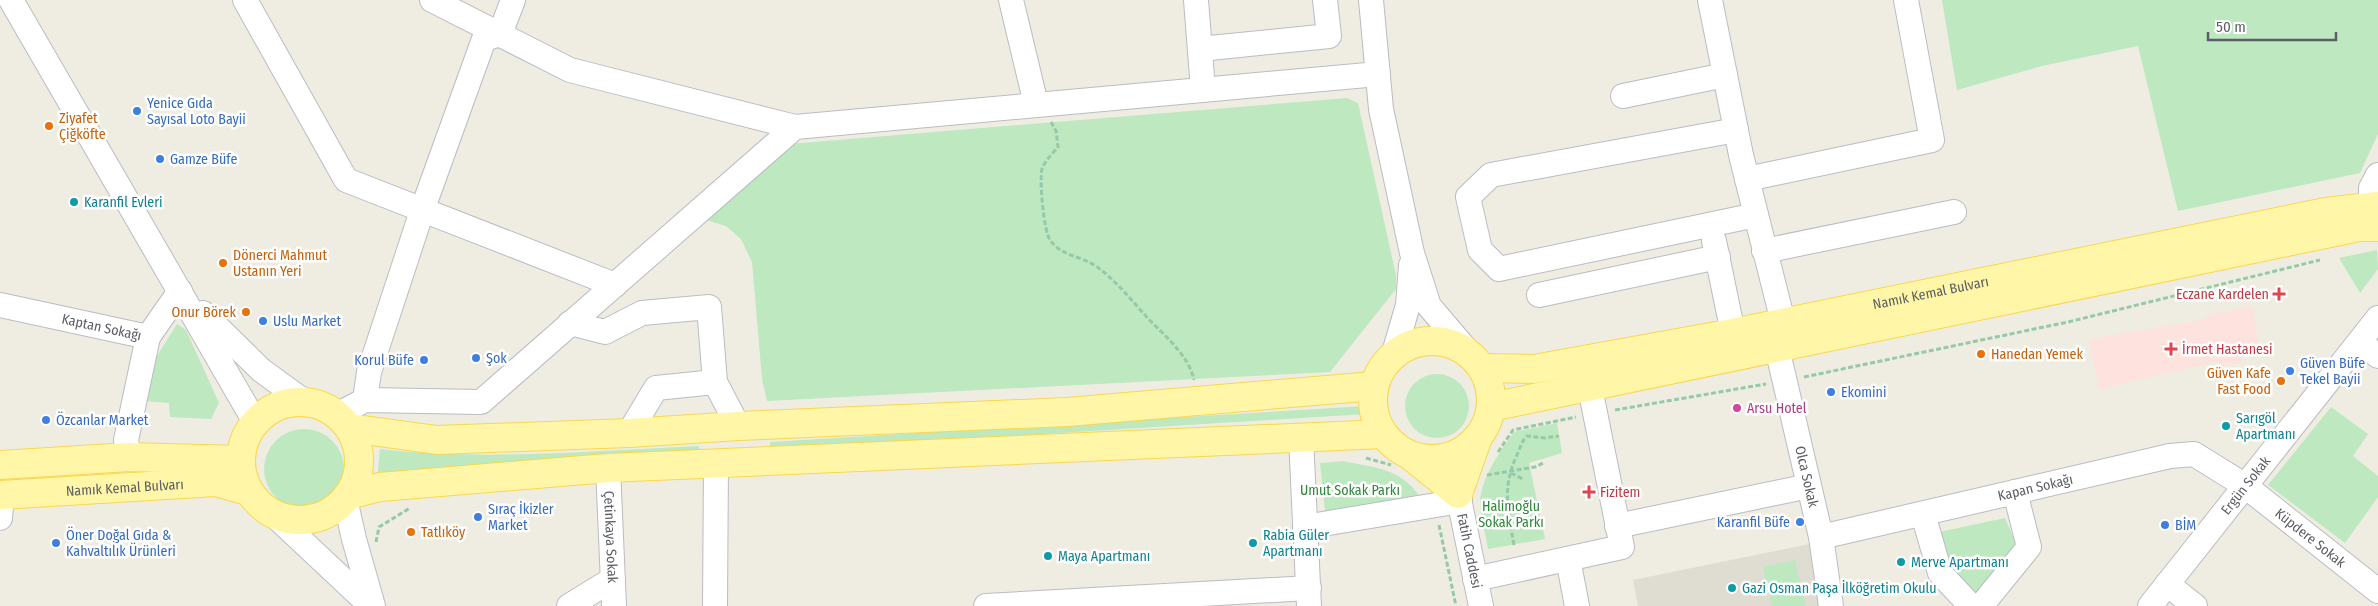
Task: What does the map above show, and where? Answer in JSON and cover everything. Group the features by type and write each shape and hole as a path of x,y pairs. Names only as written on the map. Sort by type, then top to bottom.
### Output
{"main road":[{"name":"Namık Kemal Bulvarı","path":"1475,360 1534,369 1733,333 2326,212 2376,213"},
{"name":"Namık Kemal Bulvarı","path":"1491,407 2360,227 2376,213"},
{"path":"1432,340 1451,343 1475,360 1490,387 1491,407 1487,424 1486,447 1459,496 1404,462 1395,447 1383,434 1375,417 1372,402 1374,386 1381,368 1394,353 1412,344 1432,340"},
{"path":"343,422 437,440 629,433 737,426 1066,412 1374,386"},
{"path":"305,402 322,406 343,422 356,444 359,464 355,483 347,497 330,512 312,520 292,520 273,514 259,504 248,491 242,476 240,460 244,440 255,422 271,409 288,403 305,402"},
{"path":"737,426 762,460"},
{"path":"716,463 737,426"},
{"path":"347,497 380,486 608,468 1383,434"},
{"path":"1404,462 1446,458 1463,451 1486,447"},
{"name":"Namık Kemal Bulvarı","path":"0,465 129,457 240,460"},
{"name":"Namık Kemal Bulvarı","path":"1,503 216,482 248,491"}],"street":[{"path":"11,0 255,422"},
{"path":"245,0 346,180 423,208 615,285"},
{"path":"432,0 570,70 795,127 1039,103 1378,74"},
{"path":"500,34 512,0"},
{"path":"1011,0 1039,103"},
{"path":"1196,0 1203,90"},
{"path":"1200,49 1329,36 1326,0"},
{"path":"1371,0 1381,108 1412,253 1429,306 1475,360"},
{"path":"1710,0 1747,179 1783,322"},
{"path":"1747,179 1932,140 1906,0"},
{"path":"343,422 365,400 369,372 423,208 484,39 500,34"},
{"path":"1623,96 1725,75"},
{"path":"365,400 480,402 795,127"},
{"path":"1736,130 1491,175 1468,197 1480,250 1499,269 1756,215"},
{"path":"2376,213 2371,188 2378,175"},
{"path":"1764,251 1954,212"},
{"path":"1710,224 1733,333"},
{"path":"1394,353 1408,305 1412,253"},
{"path":"1539,295 1718,257"},
{"path":"180,291 261,370 305,402"},
{"name":"Kaptan Sokağı","path":"0,305 148,337 180,291"},
{"path":"570,323 605,332 642,313 709,307 716,382 737,426"},
{"name":"Ergün Sokak","path":"2150,606 2244,485 2369,349 2378,319"},
{"path":"129,457 126,440 148,337"},
{"name":"Olca Sokak","path":"1777,348 1821,537 1831,606"},
{"path":"629,433 656,388 716,382"},
{"path":"1475,579 1622,547 1590,388"},
{"path":"986,606 1309,597 1301,438"},
{"name":"Kapan Sokağı","path":"1821,537 2170,456 2194,454 2244,485"},
{"path":"715,606 716,463"},
{"name":"Çetinkaya Sokak","path":"608,468 614,606"},
{"name":"Küpdere Sokak","path":"2244,485 2378,591"},
{"path":"1617,526 1809,486"},
{"path":"1980,606 2029,547 2016,492"},
{"path":"1305,527 1459,496"},
{"name":"Fatih Caddesi","path":"1459,496 1481,606"},
{"path":"347,497 372,606"},
{"path":"273,514 372,606"},
{"path":"1923,514 1940,573 1970,606"},
{"path":"1568,559 1577,606"},
{"path":"569,606 613,579"},
{"path":"2167,584 2195,606"}],"path":[{"path":"1039,103 1056,131 1058,147 1042,168 1042,187 1049,238 1059,250 1094,265 1126,292 1179,350 1192,370 1195,385"},
{"path":"1486,447 1513,430 1785,381 2068,322 2329,257"},
{"path":"1514,545 1506,493 1510,472 1522,442 1527,436 1545,438 1559,436"},
{"path":"1364,458 1404,462"},
{"path":"1486,475 1535,468 1545,462"},
{"path":"1456,606 1459,496 1486,475 1489,468"},
{"path":"1510,472 1523,479"},
{"path":"376,544 379,527 412,507"}],"shaded area":[{"name":"İrmet Hastanesi","path":"2253,308 2259,346 2250,347 2250,352 2241,354 2242,362 2220,366 2219,361 2099,389 2089,339 2206,319 2207,315"},
{"path":"1815,543 1825,606 1638,606 1633,580"}],"green space":[{"path":"1942,0 2378,0 2378,134 2360,173 2178,211 2138,46 2042,66 1957,90"},
{"path":"1347,98 1358,103 1396,275 1396,289 1330,372 767,401 762,379 752,262 741,239 726,226 702,219 789,144"},
{"path":"2377,250 2378,269 2360,293 2339,258"},
{"path":"177,324 186,330 219,403 211,419 170,417 169,403 145,401 149,369"},
{"path":"1431,374 1443,374 1460,383 1467,394 1469,406 1467,418 1460,429 1443,438 1431,438 1419,433 1410,424 1405,412 1405,400 1410,388 1419,379"},
{"path":"1366,406 1366,414 771,451 770,442"},
{"path":"2331,407 2368,434 2353,456 2378,476 2378,497 2345,543 2268,485"},
{"name":"Halimoğlu Sokak Parkı","path":"1557,423 1562,453 1529,463 1545,539 1488,549 1480,506 1483,486 1491,467 1514,432"},
{"path":"304,429 319,432 332,441 341,454 344,469 341,484 332,497 319,506 304,509 289,506 276,497 267,484 264,469 267,454 276,441 289,432"},
{"path":"699,446 700,454 377,481 380,449 420,453 500,455"},
{"name":"Umut Sokak Parkı","path":"1343,461 1390,472 1408,483 1425,504 1326,521 1320,463"},
{"path":"2005,518 2018,548 1974,600 1953,576 1939,532"},
{"path":"1795,560 1806,606 1772,606 1763,567"}],"place":[{"name":"Yenice Gıda Sayısal Loto Bayii","path":"137,111"},
{"name":"Ziyafet Çiğköfte","path":"49,126"},
{"name":"Gamze Büfe","path":"160,159"},
{"name":"Karanfil Evleri","path":"74,202"},
{"name":"Dönerci Mahmut Ustanın Yeri","path":"223,263"},
{"name":"Eczane Kardelen","path":"2279,294"},
{"name":"Onur Börek","path":"246,312"},
{"name":"Uslu Market","path":"263,321"},
{"name":"İrmet Hastanesi","path":"2171,349"},
{"name":"Hanedan Yemek","path":"1981,354"},
{"name":"Şok","path":"476,358"},
{"name":"Korul Büfe","path":"424,360"},
{"name":"Güven Büfe Tekel Bayii","path":"2290,371"},
{"name":"Güven Kafe Fast Food","path":"2281,381"},
{"name":"Ekomini","path":"1831,392"},
{"name":"Arsu Hotel","path":"1737,408"},
{"name":"Özcanlar Market","path":"46,420"},
{"name":"Sarıgöl Apartmanı","path":"2226,426"},
{"name":"Fizitem","path":"1589,492"},
{"name":"Sıraç İkizler Market","path":"478,517"},
{"name":"Karanfil Büfe","path":"1800,522"},
{"name":"BİM","path":"2165,525"},
{"name":"Tatlıköy","path":"411,532"},
{"name":"Öner Doğal Gıda & Kahvaltılık Ürünleri","path":"56,543"},
{"name":"Rabia Güler Apartmanı","path":"1253,543"},
{"name":"Maya Apartmanı","path":"1048,556"},
{"name":"Merve Apartmanı","path":"1901,562"},
{"name":"Gazi Osman Paşa İlköğretim Okulu","path":"1732,588"}]}
